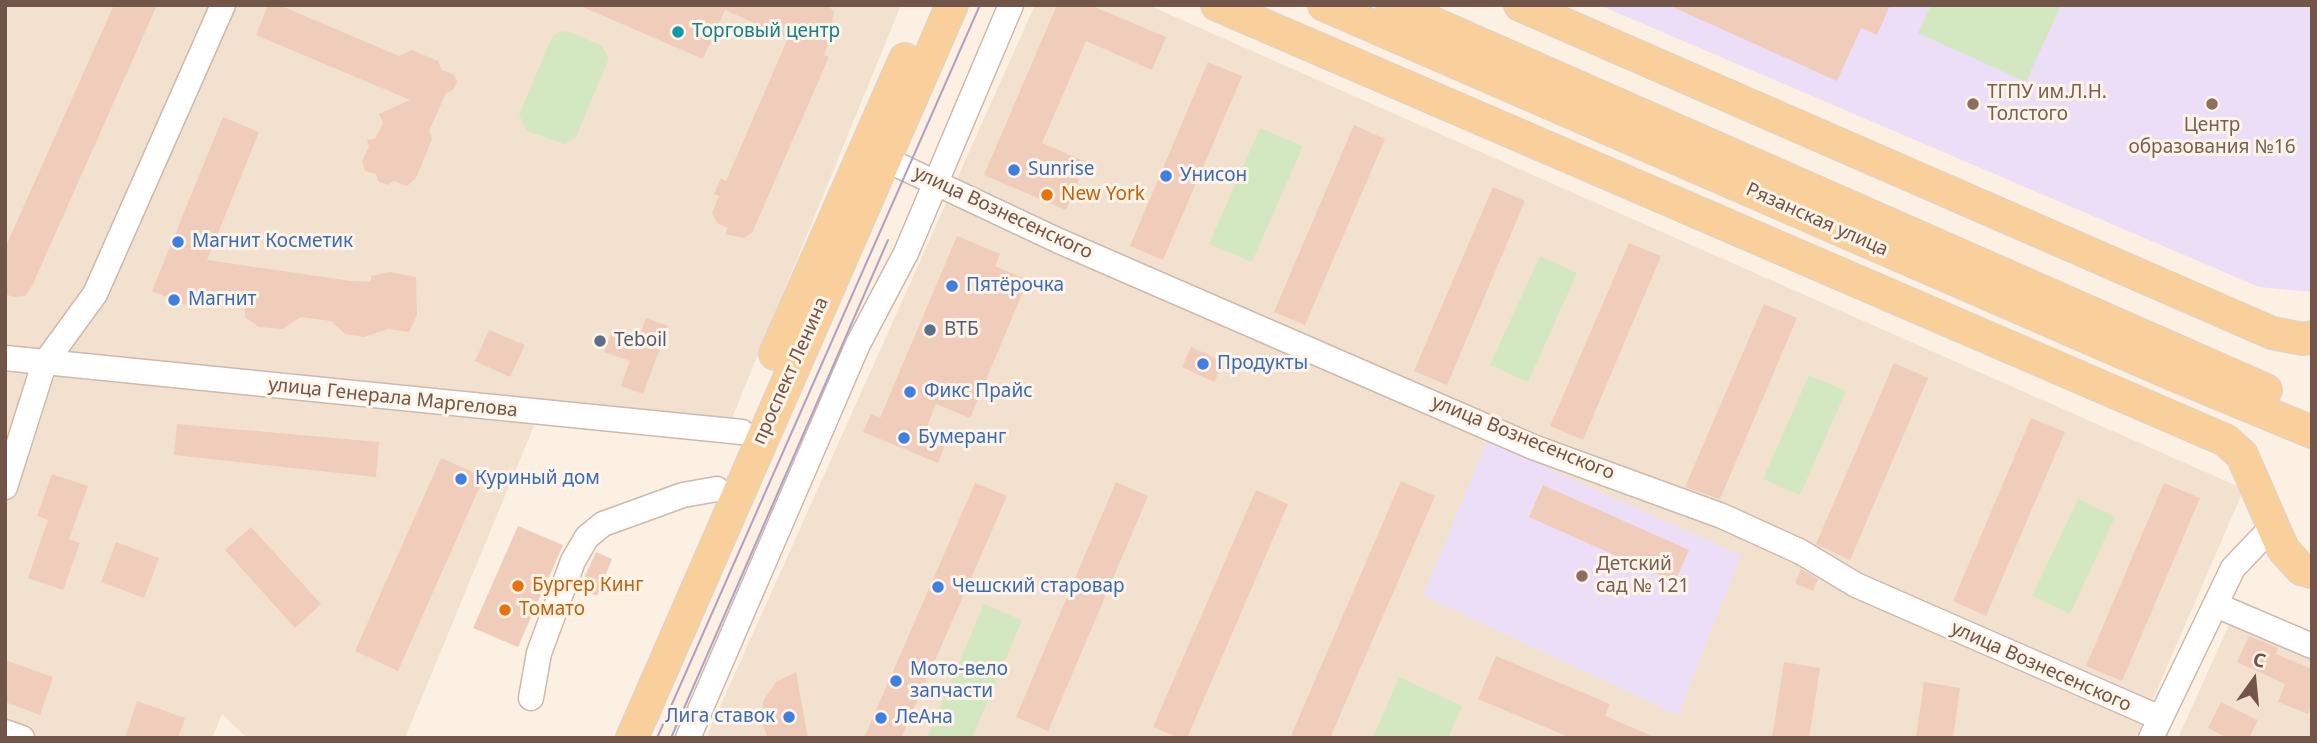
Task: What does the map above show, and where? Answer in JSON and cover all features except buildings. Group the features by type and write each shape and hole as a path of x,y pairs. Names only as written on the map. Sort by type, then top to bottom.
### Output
{"main road":[{"name":"проспект Ленина","path":"632,738 752,434 928,5"},
{"name":"проспект Ленина","path":"609,738 717,489 752,434 885,159 952,5"},
{"path":"1217,5 2225,440"},
{"name":"Рязанская улица","path":"1324,5 2174,375 2312,432"},
{"name":"Рязанская улица","path":"1392,5 2312,411"},
{"path":"1520,5 2272,332 2303,339 2312,337"},
{"path":"2174,375 2225,440 2242,455 2275,524 2283,549 2301,569 2312,572"}],"street":[{"path":"5,487 44,364 95,294 223,5"},
{"path":"688,738 858,344 906,253 1011,5"},
{"name":"улица Вознесенского","path":"885,159 1059,241 1534,447 1722,516 1801,552 1856,585 2156,728"},
{"name":"улица Генерала Маргелова","path":"5,358 752,434"},
{"path":"531,698 539,653 573,561 587,537 603,524 613,520 683,495 717,489"},
{"path":"2156,728 2233,568 2275,524"},
{"path":"2216,605 2312,646"},
{"path":"5,732 22,738"}],"shaded area":[{"path":"5,5 901,5 732,418 545,399 405,738 247,738 222,714 212,738 5,738"},
{"path":"1035,5 1148,5 2244,489 2136,738 706,738"},
{"path":"1599,5 2312,5 2312,292 2259,287"},
{"name":"Детский сад № 121","path":"1487,441 1741,555 1678,715 1423,596"},
{"path":"2233,616 2312,652 2312,738 2178,738"}],"green space":[{"path":"1931,5 2061,5 2026,82 1918,33"},
{"path":"568,31 602,46 609,58 576,137 565,144 527,131 519,115 552,37 558,32"},
{"path":"1260,128 1303,146 1252,262 1209,244"},
{"path":"1540,256 1577,273 1528,382 1490,365"},
{"path":"1809,375 1846,391 1800,495 1763,479"},
{"path":"2078,499 2115,517 2070,614 2032,596"},
{"path":"984,604 1022,620 972,738 927,738"},
{"path":"1399,677 1462,706 1448,738 1373,738"}],"tram line":[{"path":"657,738 980,5"},
{"path":"671,738 888,240"}],"place":[{"name":"Торговый центр","path":"678,32"},
{"name":"ТГПУ им.Л.Н. Толстого","path":"1973,104"},
{"name":"Центр образования №16","path":"2212,104"},
{"name":"Sunrise","path":"1014,170"},
{"name":"Унисон","path":"1166,176"},
{"name":"New York","path":"1047,195"},
{"name":"Магнит Косметик","path":"178,242"},
{"name":"Пятёрочка","path":"952,286"},
{"name":"Магнит","path":"174,300"},
{"name":"ВТБ","path":"930,330"},
{"name":"Teboil","path":"600,341"},
{"name":"Продукты","path":"1203,364"},
{"name":"Фикс Прайс","path":"910,392"},
{"name":"Бумеранг","path":"904,438"},
{"name":"Куриный дом","path":"461,479"},
{"name":"Детский сад № 121","path":"1582,576"},
{"name":"Бургер Кинг","path":"518,586"},
{"name":"Чешский старовар","path":"938,587"},
{"name":"Томато","path":"505,610"},
{"name":"Мото-вело запчасти","path":"896,681"},
{"name":"Лига ставок","path":"789,717"},
{"name":"ЛеАна","path":"881,718"}]}
